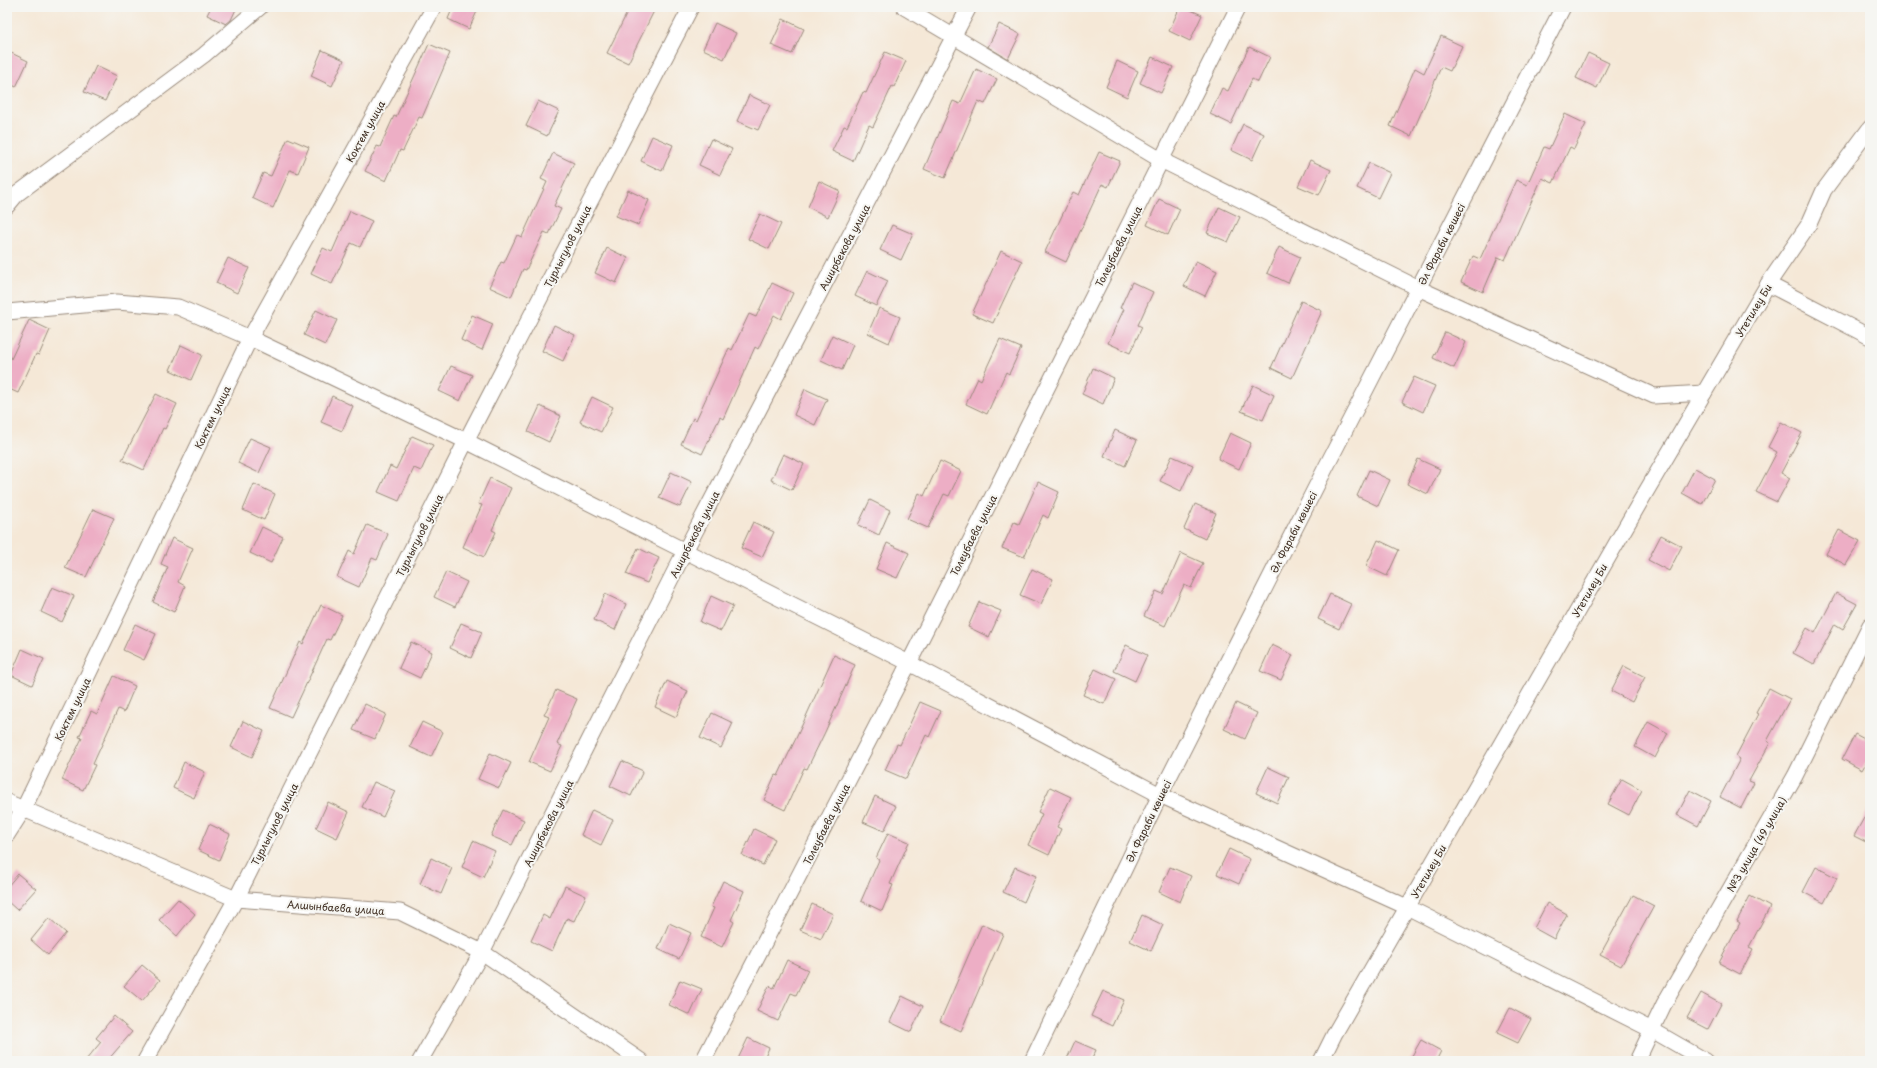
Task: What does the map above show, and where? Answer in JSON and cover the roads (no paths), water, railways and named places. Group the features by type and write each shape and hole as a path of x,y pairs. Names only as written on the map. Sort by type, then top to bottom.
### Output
{"street":[{"path":"7,206 17,194 204,55 260,7"},
{"name":"Коктем улица","path":"7,835 23,810 250,338 434,7"},
{"name":"Турлыгулов улица","path":"145,1061 236,899 466,441 691,7"},
{"path":"904,7 953,38 1161,160 1418,288 1654,396 1704,394"},
{"name":"Аширбекова улица","path":"420,1061 482,952 686,550 969,7"},
{"name":"Толеубаева улица","path":"703,1061 909,663 1238,7"},
{"name":"Әл Фараби көшесі","path":"1032,1061 1160,795 1563,7"},
{"name":"Утетилеу Би","path":"1321,1061 1335,1033 1407,907 1768,284 1809,224 1824,190 1870,128"},
{"path":"1768,284 1870,337"},
{"path":"7,312 117,302 178,307 250,338 466,441 686,550 909,663 1160,795 1407,907 1652,1030 1706,1061"},
{"name":"№3 улица (49 улица)","path":"1637,1061 1664,1004 1795,776 1870,625"},
{"name":"Алшынбаева улица","path":"7,802 236,899 400,912 482,952 641,1061"}]}
